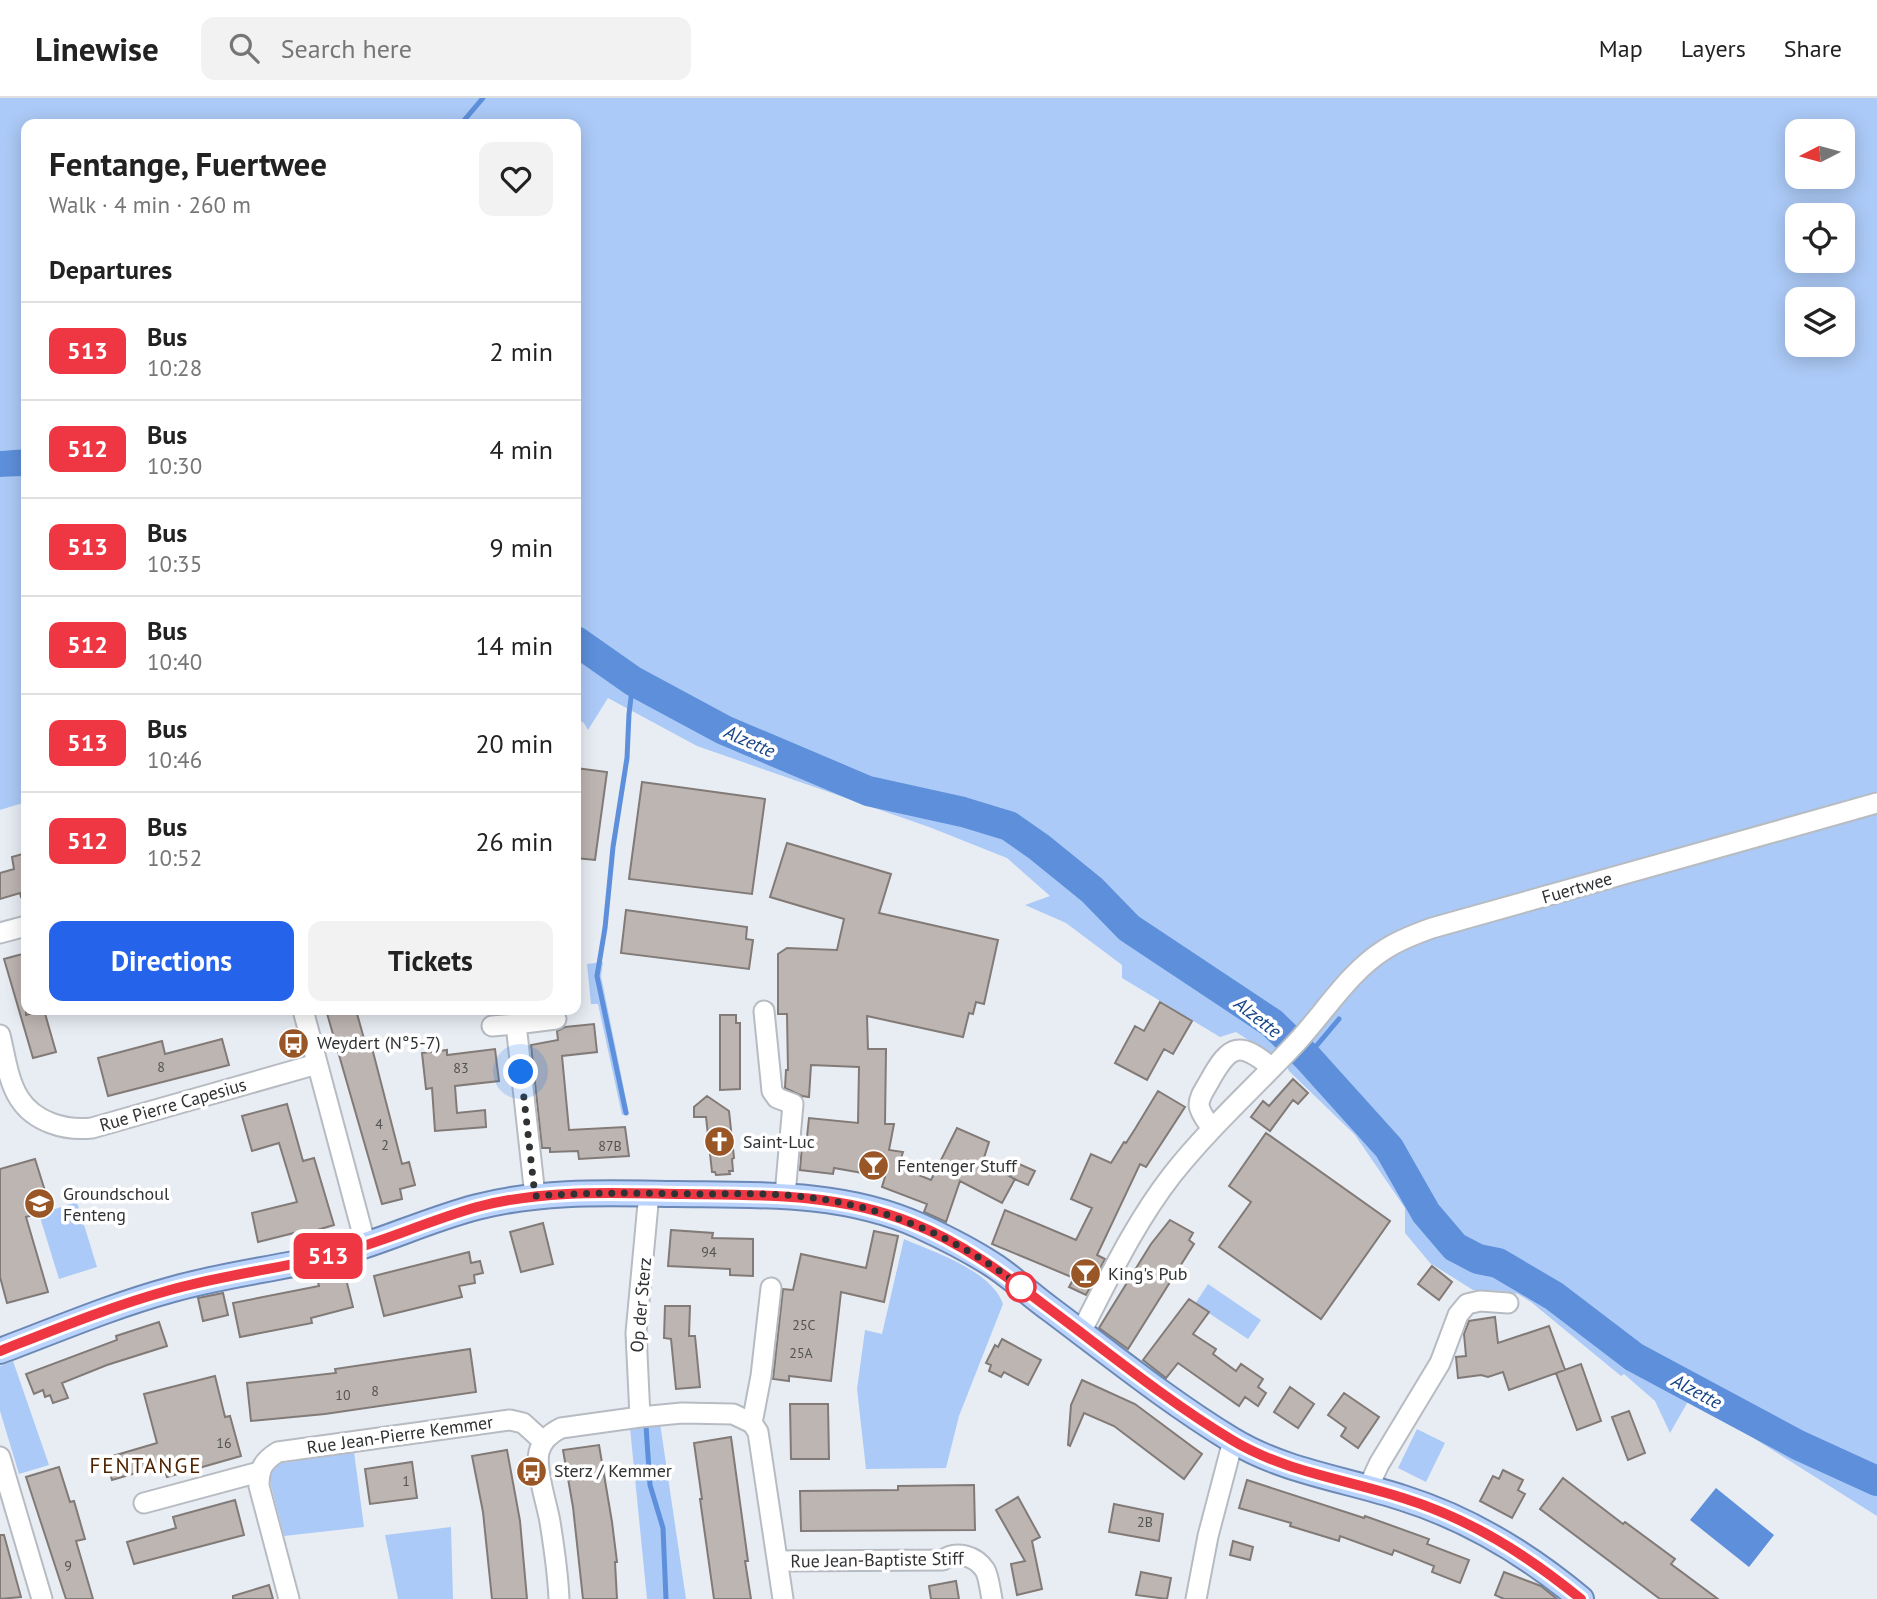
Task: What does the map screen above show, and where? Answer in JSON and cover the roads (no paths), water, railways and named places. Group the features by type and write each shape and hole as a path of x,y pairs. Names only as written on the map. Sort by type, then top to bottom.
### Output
{"main road":[{"path":"0,1352 136,1300 174,1289 328,1256 366,1246 476,1208 535,1196 584,1192 785,1195 841,1202 879,1211 915,1224 960,1245 998,1268 1158,1390 1233,1441 1270,1460 1309,1474 1405,1498 1468,1522 1511,1547 1581,1599"}],"street":[{"name":"Fuertwee","path":"1081,1332 1121,1252 1172,1175 1212,1129 1310,1028 1366,963 1404,938 1432,928 1877,803"},
{"path":"0,933 21,927"},
{"path":"764,1011 772,1091 785,1103 793,1104 785,1195"},
{"path":"304,1015 366,1246"},
{"path":"492,1026 556,1020"},
{"path":"516,1024 535,1196"},
{"name":"Rue Pierre Capesius","path":"0,1035 19,1098 33,1112 50,1123 78,1129 92,1128 317,1064"},
{"path":"1212,1129 1200,1109 1199,1100 1222,1058 1230,1052 1249,1051 1275,1065"},
{"name":"Op der Sterz","path":"640,1416 636,1333 649,1193"},
{"path":"771,1288 761,1376 752,1423 761,1442 783,1599"},
{"path":"1368,1488 1440,1363 1458,1315 1467,1304 1480,1301 1508,1303"},
{"path":"559,1599 551,1526 539,1464 539,1452 544,1442 561,1428 640,1416 733,1414 752,1423"},
{"name":"Rue Jean-Pierre Kemmer","path":"144,1503 259,1472 266,1459 278,1452 510,1420 523,1423 544,1442"},
{"path":"1196,1599 1208,1536 1233,1441"},
{"path":"0,1457 42,1599"},
{"path":"259,1472 259,1486 289,1599"},
{"name":"Rue Jean-Baptiste Stiff","path":"778,1561 943,1560 949,1555 964,1556 974,1559 985,1571 992,1599"}],"water":[{"path":"21,449 21,476 0,477 0,451"},
{"path":"1716,1488 1774,1535 1749,1567 1690,1520"}],"waterway":[{"path":"465,119 483,98"},
{"name":"Alzette","path":"581,645 633,681 724,730 868,791 963,812 1009,826 1092,890 1129,928 1272,1023 1307,1057 1389,1148 1426,1213 1455,1247 1478,1259 1498,1263 1554,1296 1634,1357 1798,1445 1877,1481"},
{"path":"626,1113 597,976 627,758 633,681"},
{"path":"1307,1057 1339,1019"},
{"path":"646,1426 650,1485 663,1528 666,1599"}],"place":[{"name":"Weydert (N°5-7)","path":"294,1043"},
{"name":"Saint-Luc","path":"720,1142"},
{"name":"Fentenger Stuff","path":"874,1166"},
{"name":"Groundschoul Fenteng","path":"40,1204"},
{"name":"King's Pub","path":"1085,1274"},
{"name":"Sterz / Kemmer","path":"531,1471"}],"district":[{"name":"FENTANGE","path":"146,1466"}]}
